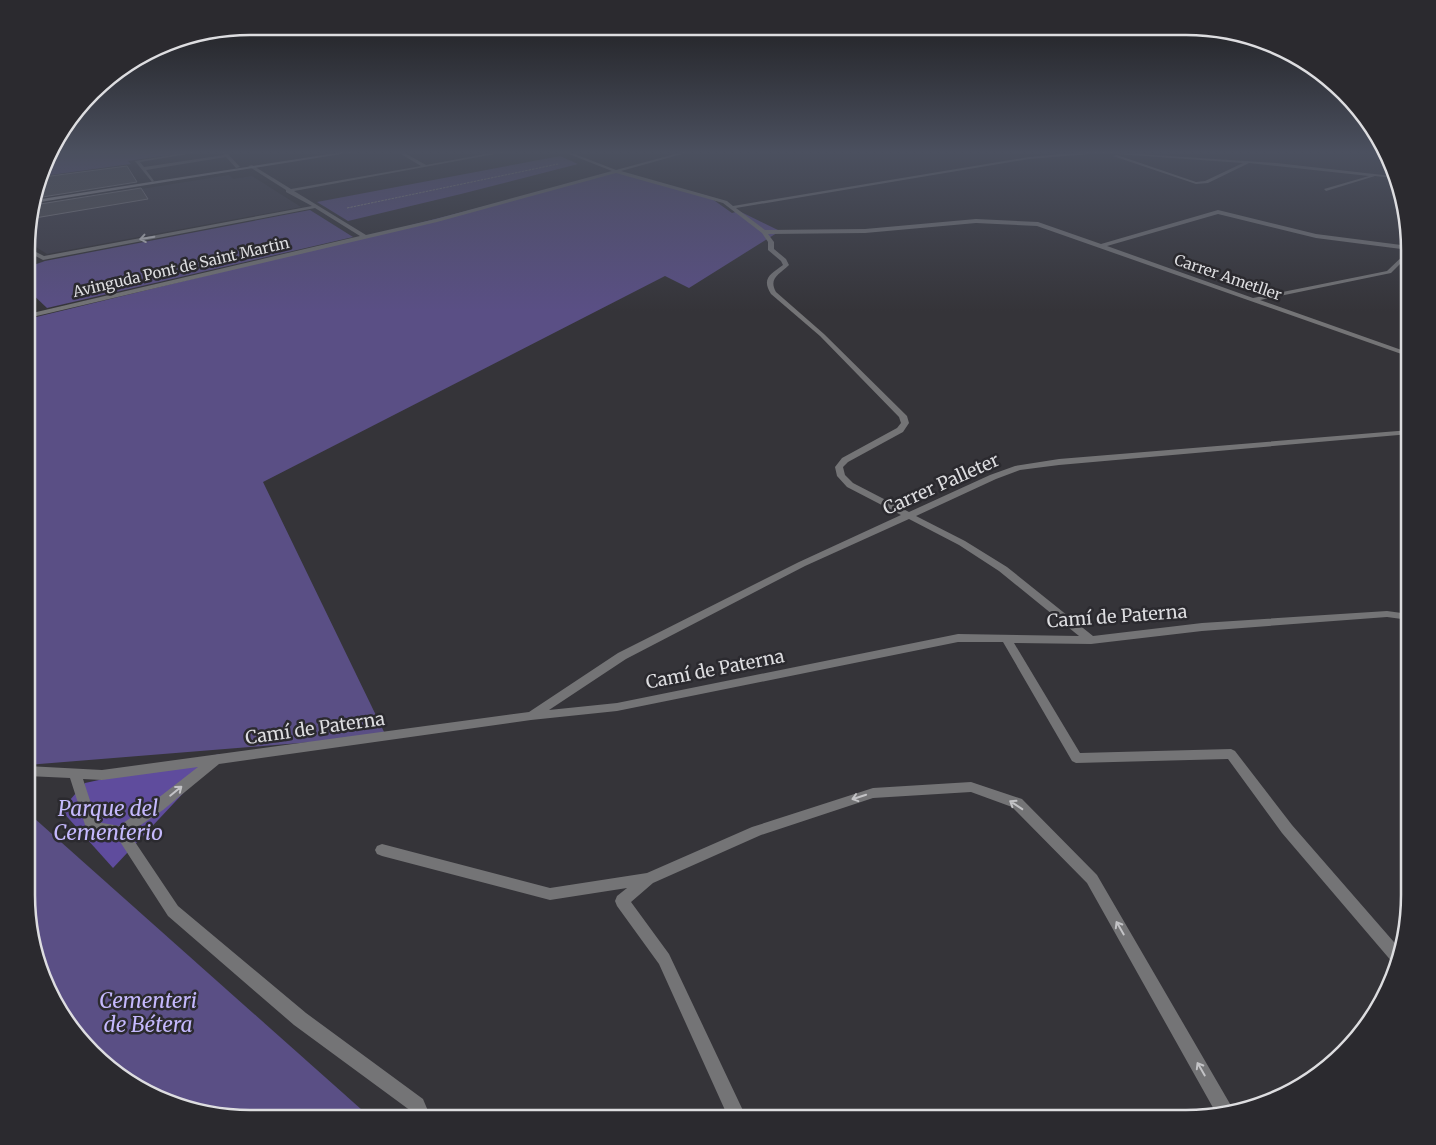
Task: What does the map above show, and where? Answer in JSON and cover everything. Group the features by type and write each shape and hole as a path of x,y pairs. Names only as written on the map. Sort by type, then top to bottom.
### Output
{"street":[{"path":"311,204 366,237"},
{"name":"Avinguda Pont de Saint Martin","path":"35,314 366,237 492,204"},
{"path":"727,204 764,232 771,242 771,250 784,260 786,265 771,276 769,281 769,287 773,293 822,335 903,416 906,423 900,430 846,460 839,466 841,476 850,484 909,517 962,543 1003,569 1091,640"},
{"path":"733,207 748,204"},
{"path":"35,254 43,258 315,207"},
{"path":"1102,246 1218,212 1316,236 1401,248"},
{"name":"Carrer Ametller","path":"764,232 865,231 976,221 1038,224 1401,352"},
{"path":"1254,300 1389,272 1401,259"},
{"name":"Carrer Palleter","path":"531,716 622,656 802,564 909,517 992,477 1018,468 1059,462 1401,433"},
{"name":"Camí de Paterna","path":"35,772 102,775 531,716 617,707 958,638 1091,640 1202,627 1387,614 1401,616"},
{"path":"1007,640 1076,758 1231,754 1288,829 1393,953"},
{"path":"121,832 158,806 216,759"},
{"path":"75,774 92,826 121,832 173,911 300,1019 417,1105 419,1110"},
{"path":"382,850 550,894 648,879 756,831 873,793 971,787 1017,803 1092,879 1223,1107"},
{"path":"648,879 622,901 664,959 734,1110"}],"path":[{"path":"324,213 368,204"}],"shaded area":[{"path":"59,204 297,204 301,207 47,254 35,246 39,208"},
{"name":"Parque del Cementerio","path":"220,754 113,868 61,810 85,783"}],"green space":[{"path":"321,204 417,204 348,221"},
{"path":"492,204 720,204 732,213 739,211 780,231 689,288 665,276 263,482 386,736 35,764 35,317"},
{"path":"310,210 353,237 47,308 35,297 35,265 45,261"},
{"name":"Cementeri de Bétera","path":"35,819 362,1110 236,1110 208,1106 181,1099 155,1088 131,1074 108,1057 88,1037 71,1014 51,977 42,951 35,909"}],"building":[{"path":"40,204 116,204 38,218"}]}
